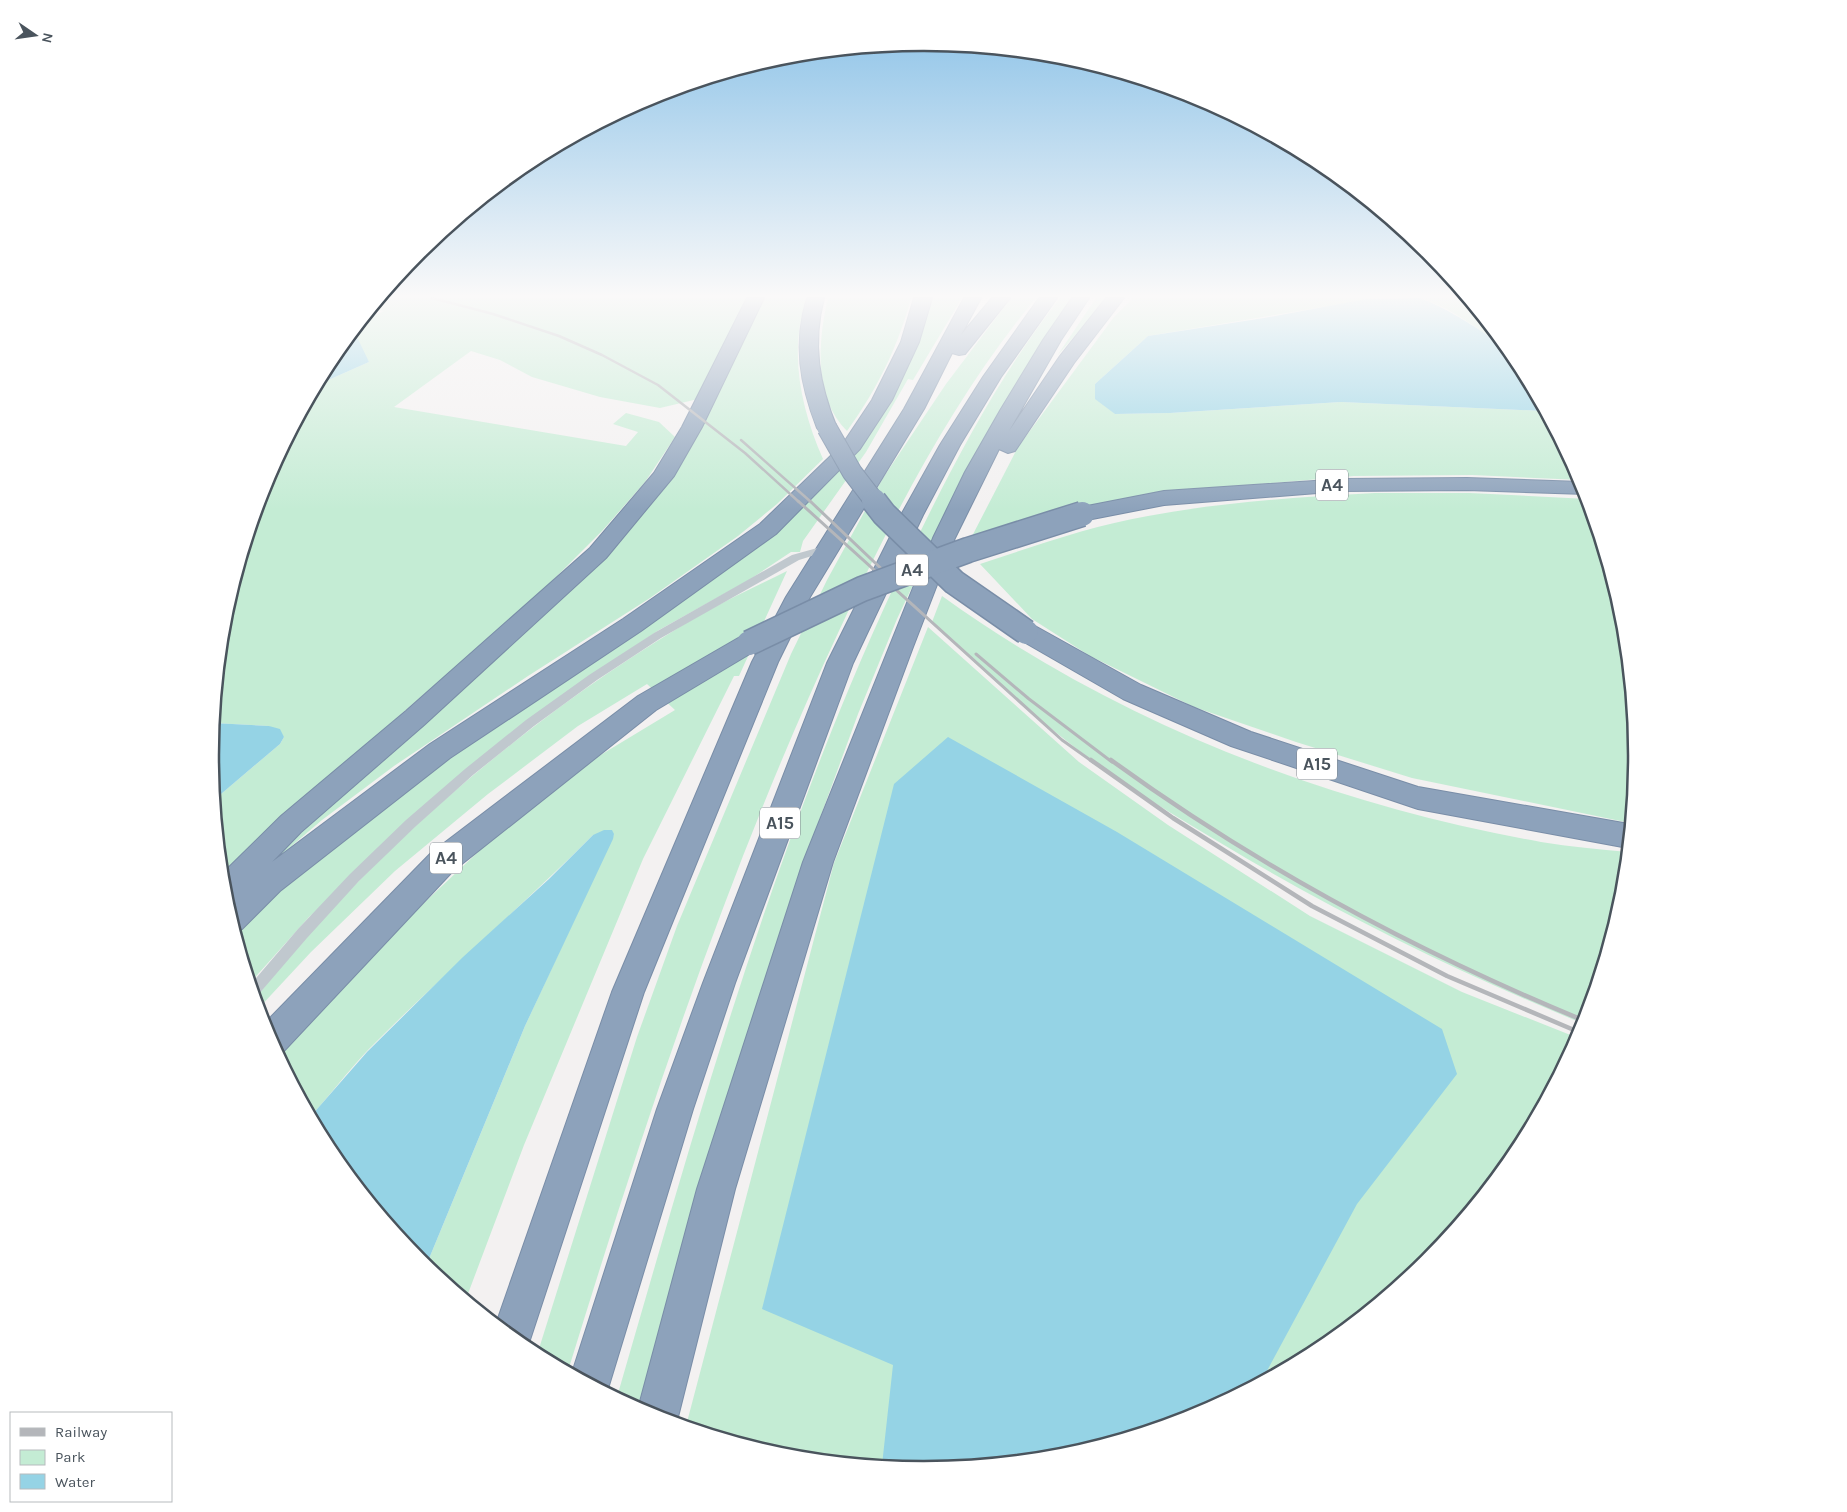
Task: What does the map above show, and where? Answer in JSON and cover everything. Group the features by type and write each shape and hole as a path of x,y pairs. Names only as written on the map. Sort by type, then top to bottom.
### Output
{"highway":[{"path":"231,886 292,824 422,712 598,554 663,476 692,427 721,369"},
{"name":"A15","path":"809,369 816,403 827,428 852,472 884,514 954,582 1026,632 1132,692 1250,742 1418,798 1623,835"},
{"path":"237,913 269,882 440,750 632,625 768,529 850,449 882,400 897,369"},
{"path":"514,1330 628,992 765,662 798,597 914,409 935,369"},
{"path":"914,409 946,369"},
{"name":"A15","path":"592,1377 678,1100 722,974 840,663 912,515 950,445 998,369"},
{"name":"A15","path":"659,1409 716,1189 818,862 944,538 976,472 1035,369"},
{"name":"A15","path":"944,538 1061,369"},
{"name":"A4","path":"276,1035 442,862 647,703 749,643 871,586 968,550 1082,514 1164,498 1343,485 1458,483 1576,488"}],"lane":[{"path":"257,986 314,920 367,867 418,818 519,733 598,676 670,629 798,557 828,548"}],"green space":[{"path":"354,369 447,369 394,407 626,446 638,432 613,424 626,413 659,422 675,437 645,482 602,531 530,603 228,868 220,795 280,744 284,737 269,726 220,723 225,664 232,619 256,529 272,486 291,444 328,380"},
{"path":"516,369 713,369 698,399 660,408 600,397 532,377"},
{"path":"722,369 799,369 803,400 823,459 777,504 738,536 650,598 528,676 394,766 322,820 233,896 313,816 619,537"},
{"path":"821,369 884,369 868,399 847,431 836,418 828,402"},
{"path":"897,369 920,369 913,380 908,379 866,452 803,541 800,552 791,552 749,580 659,630 562,695 309,917 255,978 239,921 258,902 379,802 820,486"},
{"path":"958,369 983,369 926,459 858,590 798,723 760,814 690,997 627,1184 570,1365 540,1347 637,1037 677,926 791,654 827,580 883,478"},
{"path":"1010,369 1033,369 949,508 897,619 858,714 809,848 726,1102 640,1401 619,1391 711,1079 744,973 780,868 818,764 860,662 906,561 957,459"},
{"path":"1076,369 1112,369 1095,384 1115,414 1170,413 1341,402 1538,411 1556,444 1572,480 1472,475 1354,476 1213,488 1153,495 968,544 1018,447"},
{"path":"1375,493 1470,493 1580,499 1604,574 1615,619 1622,664 1627,710 1628,756 1625,822 1412,778 1296,742 1194,707 1090,656 1032,619 980,564 1084,531 1126,520 1176,511 1290,498"},
{"path":"787,571 739,676 734,676 643,859 524,1145 468,1294 429,1258 525,1026 614,834 593,835 368,1050 315,1111 283,1049 407,919 495,836 589,762 675,710 647,684 578,726 488,794 395,871 311,952 263,1003 260,993 353,887 407,834 464,783 584,689 646,648 738,595"},
{"path":"942,596 1010,641 1080,683 1153,720 1228,752 1304,781 1382,805 1461,826 1552,844 1621,851 1615,893 1604,938 1591,983 1577,1021 1446,963 1356,919 1182,820 1128,786 1067,741 1021,703 932,622"},
{"path":"928,627 1079,762 1168,825 1310,916 1462,992 1571,1035 1556,1068 1509,1148 1483,1185 1422,1254 1353,1315 1315,1342 1235,1388 1193,1407 1106,1437 1015,1455 924,1461 877,1459 832,1455 741,1437 688,1420 834,863"}],"water":[{"path":"335,369 354,369 328,380"},
{"path":"1112,369 1512,369 1538,411 1341,402 1170,413 1115,414 1095,399 1095,384"},
{"path":"220,723 269,726 280,729 284,737 280,744 220,795"},
{"path":"948,737 1117,832 1442,1029 1457,1074 1357,1204 1267,1371 1193,1407 1106,1437 1015,1455 924,1461 883,1459 893,1365 762,1309 894,784"},
{"path":"604,830 612,830 614,834 525,1026 429,1258 394,1221 364,1185 315,1111 367,1052 463,957 549,879 593,835"}],"railway":[{"path":"627,369 658,385 745,453 799,502"},
{"path":"741,440 811,502"},
{"path":"798,501 1062,740 1093,762"},
{"path":"810,501 890,577"},
{"path":"976,654 1029,699 1112,762"},
{"path":"1091,760 1173,818 1312,906 1447,976 1573,1030"},
{"path":"1111,760 1223,836 1340,905 1461,966 1578,1018"}]}
